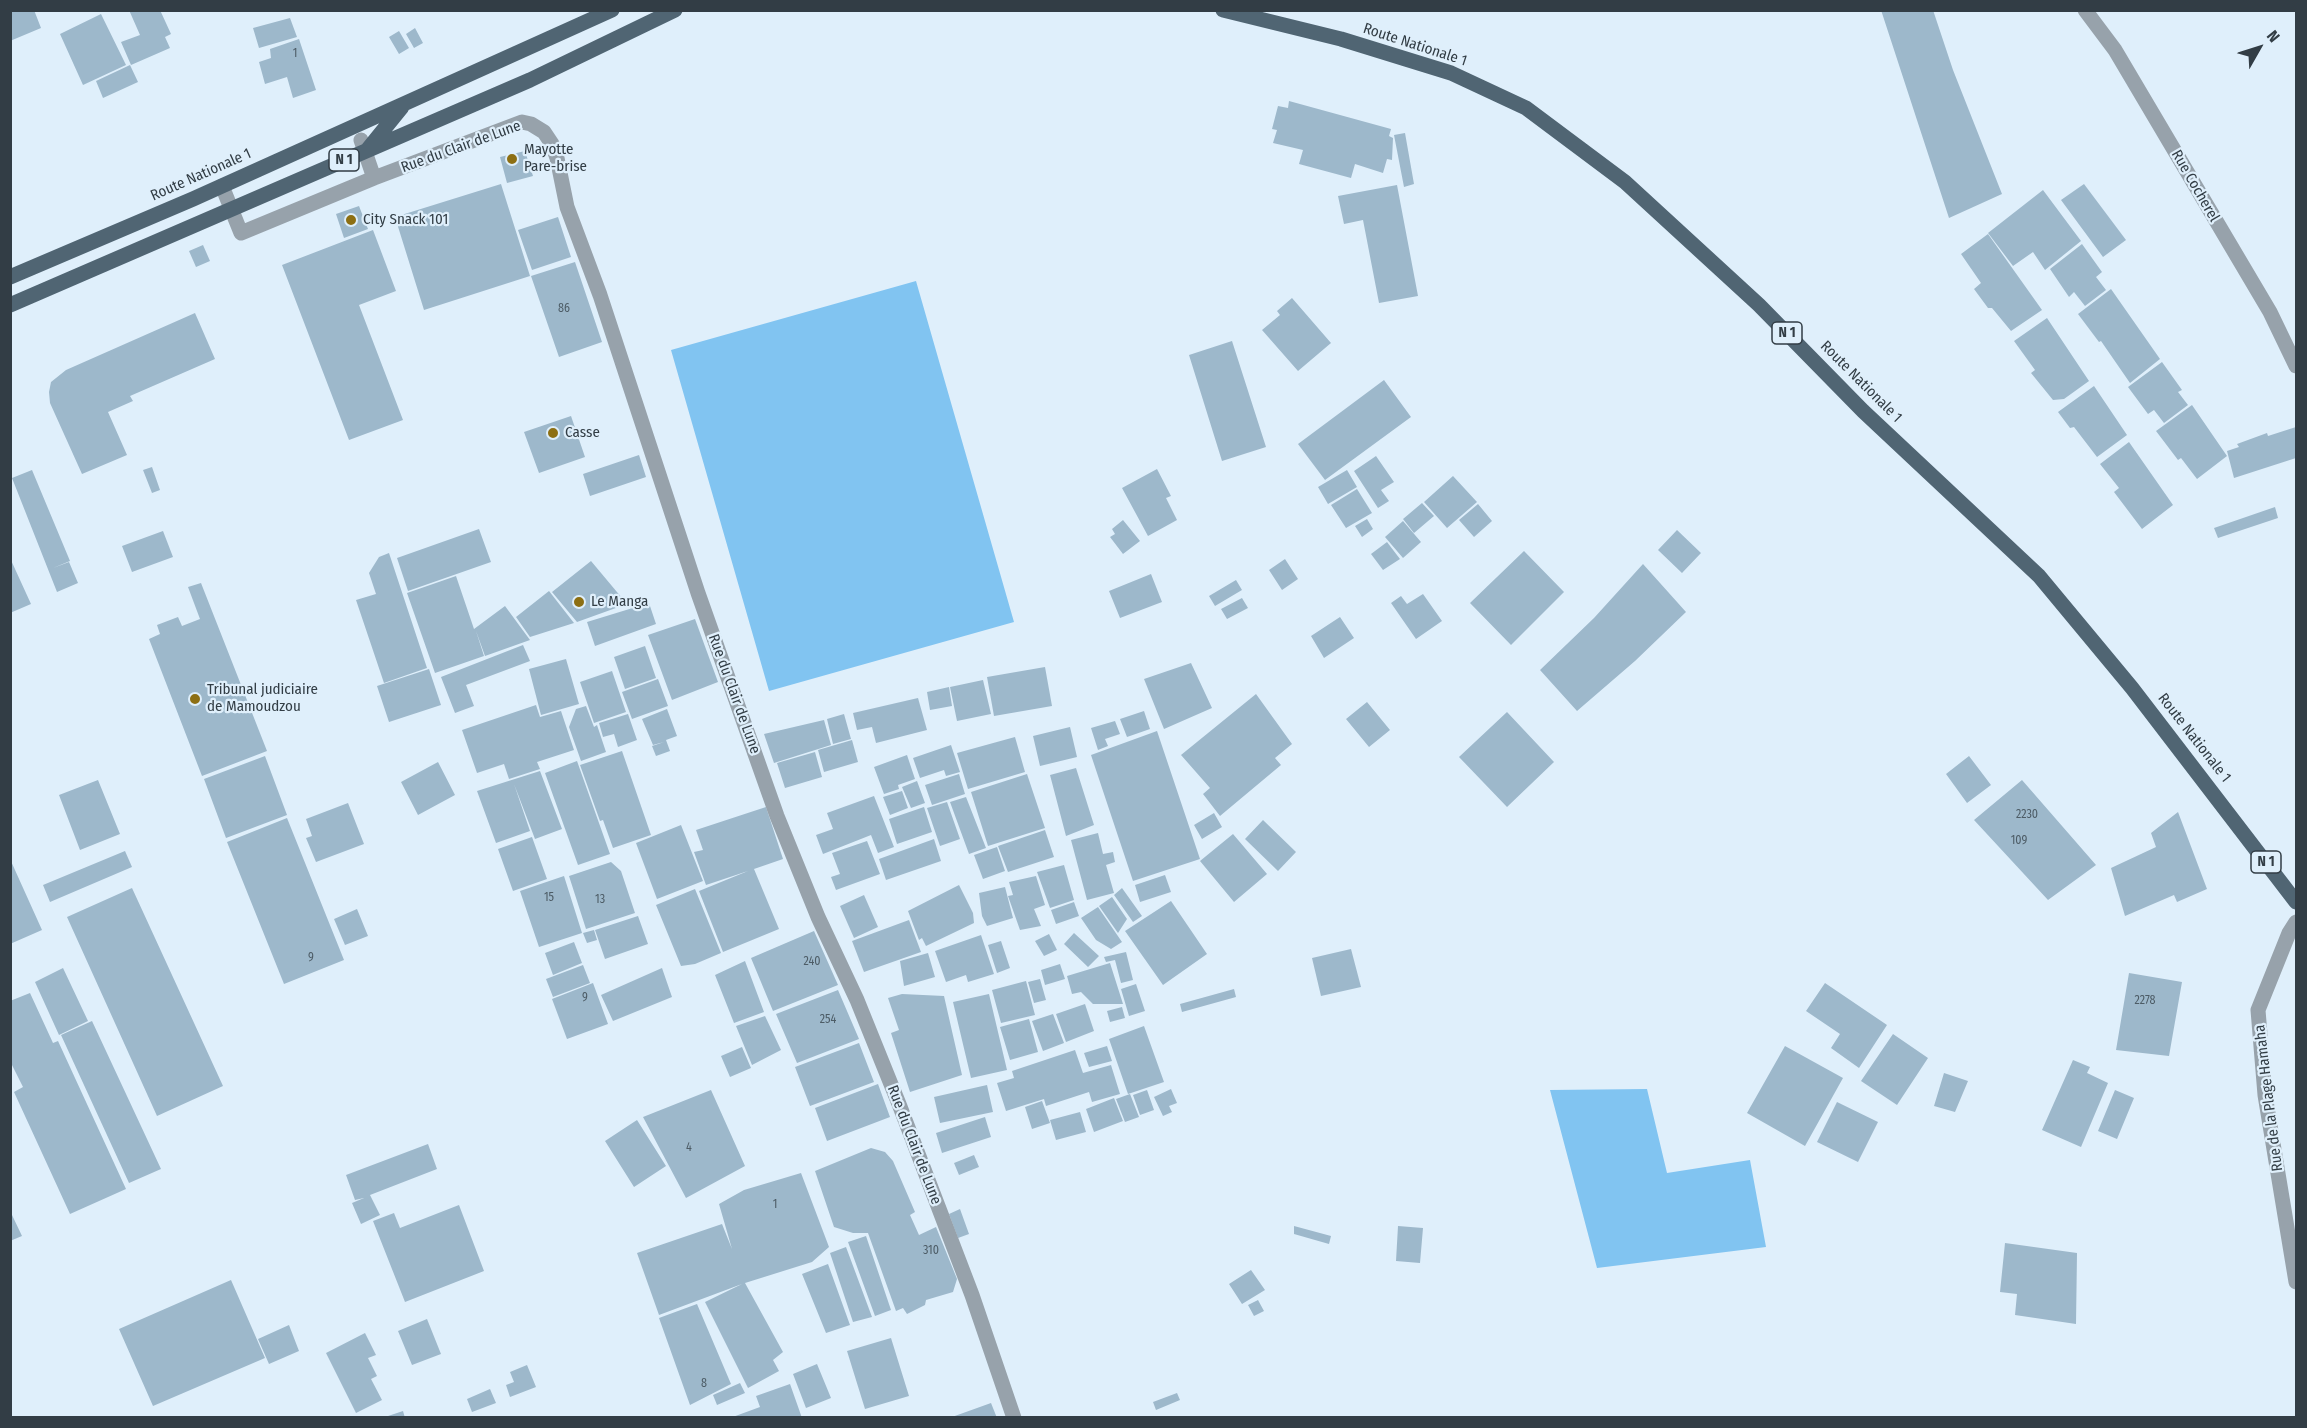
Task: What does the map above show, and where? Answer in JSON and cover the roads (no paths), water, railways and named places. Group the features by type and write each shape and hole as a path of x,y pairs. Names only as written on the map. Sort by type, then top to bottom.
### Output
{"main road":[{"name":"Route Nationale 1","path":"10,277 222,186 612,10"},
{"name":"Route Nationale 1","path":"10,305 230,209 363,146 530,80 675,10"},
{"name":"Route Nationale 1","path":"1223,10 1341,39 1451,73 1526,108 1625,182 1759,305 1863,411 2039,576 2132,688 2296,902"},
{"name":"Route Nationale 1","path":"363,146 404,104"}],"street":[{"name":"Rue Cocherel","path":"2085,10 2115,50 2270,312 2296,366"},
{"name":"Rue du Clair de Lune","path":"222,186 241,233 374,178 522,122 531,124 544,132 552,144 567,207 600,295 698,593 777,816 818,917 857,1000 899,1104 972,1295 1014,1418"},
{"path":"363,146 374,178"},
{"name":"Rue de la Plage Hamaha","path":"2296,922 2289,933 2259,1010 2265,1095 2296,1282"}],"place":[{"name":"Mayotte Pare-brise","path":"512,159"},
{"name":"City Snack 101","path":"351,220"},
{"name":"Casse","path":"553,433"},
{"name":"Le Manga","path":"579,602"},
{"name":"Tribunal judiciaire de Mamoudzou","path":"195,699"}]}
